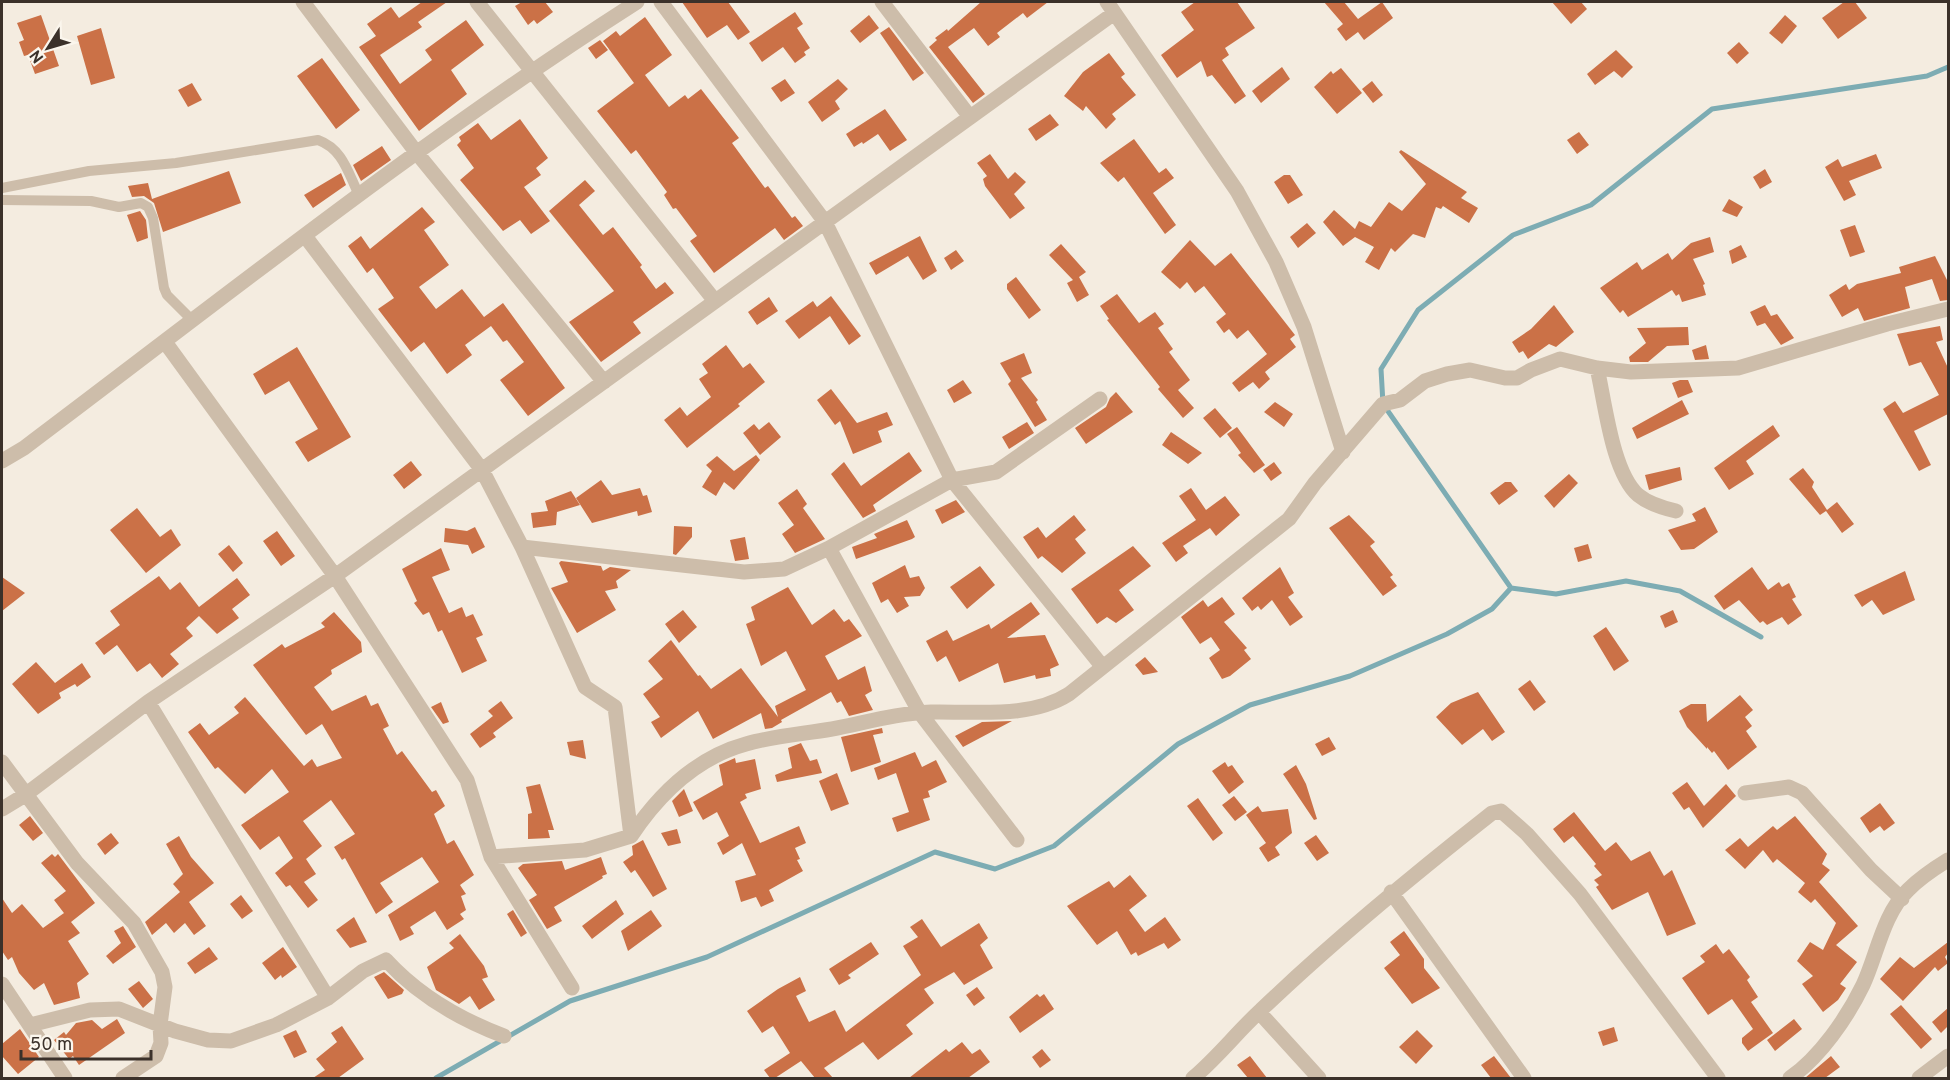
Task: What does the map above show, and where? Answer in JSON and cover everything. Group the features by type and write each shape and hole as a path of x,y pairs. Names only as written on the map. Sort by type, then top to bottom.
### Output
{"street":[{"path":"303,2 416,152 604,382"},
{"path":"477,2 529,71 715,301"},
{"path":"2,461 24,448 416,152 529,71 637,2"},
{"path":"661,2 825,222 952,480 1102,666"},
{"path":"882,2 970,117"},
{"path":"2,809 25,795 148,702 335,576 604,382 970,117 1112,6 1237,191 1276,262 1304,327 1343,452"},
{"path":"306,236 482,470 522,547 585,687 615,707 631,836"},
{"path":"491,857 585,850 631,836 652,805 674,783 709,759 745,744 920,713 1022,710 1053,705 1289,519 1315,483 1383,404 1400,400 1425,381 1470,370 1505,378 1518,378 1531,370 1560,359 1597,368 1631,372 1738,368 1887,324 1948,309"},
{"path":"165,342 335,576 467,780 491,857 572,988"},
{"path":"1597,368 1624,478 1638,495 1658,506 1676,511"},
{"path":"522,547 744,572 784,569 829,548 952,480 996,472 1100,399"},
{"path":"829,548 920,713 1017,840"},
{"path":"148,702 328,998"},
{"path":"2,762 77,862 134,923 152,951 165,987 159,1025 161,1043 156,1056 123,1078"},
{"path":"1744,793 1789,787 1802,793 1871,870 1902,899"},
{"path":"1193,1078 1222,1053 1259,1012 1391,892 1492,813 1501,811 1527,834 1580,894 1718,1078"},
{"path":"1791,1078 1805,1068 1833,1033 1863,986 1886,925 1907,891 1948,860"},
{"path":"1391,892 1524,1078"},
{"path":"30,1025 90,1010 119,1009 159,1025 208,1040 231,1041 276,1024 328,998 363,971 386,960 421,994 478,1026 504,1036"},
{"path":"2,984 64,1078"},
{"path":"1259,1012 1319,1078"},
{"path":"1919,1078 1948,1056"}],"lane":[{"path":"2,188 89,171 176,163 318,140 331,145 338,152 359,195"},
{"path":"2,200 91,201 119,207 141,203 148,207 153,218 164,288 167,295 193,321"}],"building":[{"path":"422,2 447,2 418,22 422,27 380,55 400,84 432,60 425,50 466,20 484,45 451,70 467,94 419,131 359,47 376,36 367,24 391,7 399,18"},
{"path":"522,2 545,2 553,12 537,24 534,20 528,25 515,6"},
{"path":"682,2 728,2 750,32 738,40 727,25 707,38"},
{"path":"981,2 1048,2 1027,18 1023,13 997,33 1000,37 988,46 974,28 948,47 985,94 973,103 929,47 937,40 935,38 947,29 948,31"},
{"path":"1195,2 1237,2 1255,28 1225,48 1229,55 1222,60 1246,96 1235,104 1212,75 1207,77 1201,61 1177,78 1161,55 1194,30 1181,12"},
{"path":"1324,2 1344,2 1358,19 1382,2 1393,18 1364,40 1358,32 1346,41 1337,29 1343,24"},
{"path":"1552,2 1581,2 1587,9 1571,24"},
{"path":"1844,2 1855,2 1867,18 1838,39 1822,18"},
{"path":"795,12 803,24 797,28 810,48 804,52 806,55 795,63 783,47 762,62 749,43"},
{"path":"41,15 59,66 35,74 28,55 24,56 19,42 24,40 17,23"},
{"path":"869,15 879,28 860,43 850,31"},
{"path":"1785,15 1797,26 1782,44 1769,33"},
{"path":"645,17 672,55 645,75 669,107 685,95 688,99 701,89 739,138 732,143 765,188 768,186 792,218 795,216 803,226 784,240 775,228 714,273 690,241 697,236 676,208 673,209 664,195 667,192 636,150 631,154 597,111 634,83 603,41 616,31 620,36"},
{"path":"889,27 924,73 913,81 880,33"},
{"path":"101,28 115,78 91,85 77,36"},
{"path":"600,40 608,50 596,59 588,48"},
{"path":"1739,42 1749,53 1737,64 1727,53"},
{"path":"1616,50 1633,67 1622,78 1614,71 1595,85 1587,74"},
{"path":"1109,53 1125,74 1121,77 1136,95 1112,114 1116,119 1106,129 1086,106 1083,111 1064,96 1083,72"},
{"path":"322,58 360,110 336,129 297,76"},
{"path":"1282,67 1290,79 1261,103 1252,91"},
{"path":"1341,68 1362,93 1337,114 1314,87 1331,71 1333,74"},
{"path":"785,79 795,93 781,102 771,88"},
{"path":"838,79 848,89 835,101 840,109 822,122 808,102"},
{"path":"1372,81 1383,95 1373,103 1362,89"},
{"path":"192,83 202,100 188,107 178,90"},
{"path":"885,109 907,140 890,151 878,134 854,147 846,134"},
{"path":"1050,114 1059,125 1036,141 1028,129"},
{"path":"520,119 548,158 536,168 541,175 524,187 550,221 531,234 520,220 503,231 460,180 474,168 457,145 461,141 459,137 478,123 491,140"},
{"path":"1579,132 1589,145 1577,154 1567,140"},
{"path":"1134,139 1159,173 1166,168 1174,178 1153,193 1176,225 1165,234 1124,177 1118,182 1100,163"},
{"path":"382,146 391,160 361,181 353,165"},
{"path":"1401,150 1467,192 1461,198 1478,208 1469,223 1443,206 1441,209 1436,207 1425,238 1413,234 1395,252 1391,248 1379,270 1365,262 1374,247 1355,237 1343,246 1323,222 1334,210 1355,229 1359,221 1371,227 1389,202 1402,211 1426,184 1399,152"},
{"path":"990,154 1008,179 1015,172 1026,182 1014,194 1025,208 1010,219 985,186 983,179 987,176 977,163"},
{"path":"1876,154 1882,168 1849,181 1856,195 1844,201 1825,167 1838,159 1842,167"},
{"path":"1765,169 1772,182 1760,189 1753,177"},
{"path":"229,171 241,203 163,232 154,203 144,196 132,197 128,186 148,183 152,199"},
{"path":"341,173 346,185 313,208 304,195"},
{"path":"1284,175 1290,175 1303,195 1288,204 1274,182"},
{"path":"585,180 595,191 579,205 603,235 613,227 642,265 640,267 656,289 665,282 674,293 633,322 641,333 601,362 569,322 614,291 549,211"},
{"path":"1729,199 1743,207 1737,217 1722,211"},
{"path":"422,207 435,222 424,230 449,265 419,287 436,309 462,289 484,317 503,303 565,388 528,416 500,380 524,362 507,340 503,342 491,326 465,345 472,355 447,374 424,342 411,352 378,309 394,298 373,268 367,273 348,246 361,236 370,249"},
{"path":"140,211 146,220 148,238 137,242 127,215"},
{"path":"1307,223 1316,233 1298,248 1290,237"},
{"path":"1855,225 1865,252 1850,257 1840,230"},
{"path":"920,236 937,271 923,280 908,256 876,275 869,263"},
{"path":"1710,237 1714,252 1693,259 1705,284 1703,285 1706,295 1682,302 1679,294 1676,296 1672,290 1628,317 1623,310 1620,313 1600,288 1637,262 1642,270 1668,253 1672,260 1691,243"},
{"path":"1190,240 1215,266 1231,253 1295,335 1290,339 1296,347 1265,372 1270,379 1259,389 1253,382 1239,392 1232,383 1267,354 1248,330 1237,339 1229,329 1224,333 1216,322 1226,314 1204,286 1195,293 1187,282 1180,289 1161,272"},
{"path":"1061,244 1086,272 1079,277 1089,295 1077,302 1067,283 1073,280 1049,255"},
{"path":"1741,245 1747,257 1732,264 1729,251"},
{"path":"956,250 964,261 951,270 944,258"},
{"path":"1935,256 1948,282 1948,300 1940,301 1932,279 1905,287 1910,308 1864,321 1858,308 1842,317 1829,295 1846,284 1849,290 1857,284 1901,273 1899,267"},
{"path":"1016,277 1041,310 1029,319 1007,289 1007,284"},
{"path":"1117,294 1139,323 1155,312 1164,324 1158,328 1173,349 1169,352 1190,380 1178,390 1194,408 1183,418 1158,389 1160,387 1107,320 1109,319 1100,306"},
{"path":"831,296 861,336 849,345 830,316 799,339 785,321 813,301 817,307"},
{"path":"769,297 778,311 757,325 748,312"},
{"path":"1554,305 1574,332 1556,347 1549,344 1528,359 1523,351 1519,353 1512,342 1531,329"},
{"path":"1765,305 1771,316 1777,314 1794,338 1781,345 1765,323 1757,326 1750,312"},
{"path":"1940,326 1943,340 1936,342 1948,368 1948,414 1914,431 1931,465 1919,471 1883,409 1895,401 1903,413 1939,395 1921,362 1909,366 1897,334"},
{"path":"1688,327 1689,345 1667,346 1648,362 1630,362 1629,357 1646,343 1637,328"},
{"path":"726,345 743,368 750,363 765,382 738,404 740,406 687,448 664,420 680,407 687,416 711,397 699,379 708,373 702,364"},
{"path":"1706,345 1709,359 1695,360 1692,350"},
{"path":"297,347 351,437 308,462 295,442 318,429 289,381 265,395 253,374"},
{"path":"1024,353 1032,373 1021,378 1038,400 1036,402 1047,420 1035,427 1008,384 1011,381 1000,363"},
{"path":"963,380 972,393 954,403 947,390"},
{"path":"1688,380 1693,392 1678,398 1672,383"},
{"path":"831,389 857,423 887,412 893,425 878,431 882,442 853,454 840,421 835,425 817,400"},
{"path":"1116,392 1133,412 1086,444 1075,428 1106,407"},
{"path":"1682,400 1689,414 1637,439 1632,428"},
{"path":"1275,402 1293,414 1284,427 1264,412"},
{"path":"1215,408 1232,428 1220,438 1203,418"},
{"path":"769,422 781,437 760,455 743,433 754,424 759,430"},
{"path":"1027,422 1034,433 1009,449 1002,437"},
{"path":"1773,425 1780,436 1746,461 1754,474 1729,490 1714,468"},
{"path":"1237,427 1265,465 1254,473 1238,455 1241,453 1227,434"},
{"path":"1171,432 1202,453 1188,464 1162,445"},
{"path":"909,452 922,471 873,505 876,511 863,518 831,474 844,462 861,486"},
{"path":"756,455 760,460 734,490 724,482 716,496 702,487 712,471 706,465 717,456 734,471"},
{"path":"411,461 422,475 404,489 393,475"},
{"path":"1274,462 1282,473 1271,481 1263,470"},
{"path":"1680,467 1682,480 1649,490 1645,475"},
{"path":"1803,468 1814,482 1812,487 1827,510 1837,502 1854,524 1842,533 1826,511 1820,515 1789,479"},
{"path":"1569,474 1578,483 1554,508 1544,496"},
{"path":"601,480 612,495 640,488 643,496 647,495 652,512 638,516 637,511 592,523 576,498"},
{"path":"1505,482 1511,482 1518,491 1499,505 1490,493"},
{"path":"1191,488 1206,510 1225,496 1240,515 1216,536 1210,528 1183,546 1188,553 1176,562 1162,543 1196,520 1179,496"},
{"path":"797,489 807,504 803,508 825,539 795,553 782,534 794,525 778,503"},
{"path":"571,491 580,505 557,512 556,525 533,528 531,513 548,511 545,501"},
{"path":"956,500 965,512 942,524 935,510"},
{"path":"1705,507 1718,532 1694,549 1681,550 1668,530 1696,521 1692,514"},
{"path":"137,508 160,537 171,529 181,545 146,573 110,530"},
{"path":"1074,515 1086,530 1075,539 1086,553 1062,573 1042,556 1038,559 1023,537 1038,527 1046,538"},
{"path":"1349,515 1375,542 1370,546 1393,575 1390,577 1397,586 1383,596 1329,528"},
{"path":"907,520 915,537 856,559 852,547 877,538 874,534"},
{"path":"674,526 692,527 692,537 676,555 673,554"},
{"path":"475,527 485,547 472,554 468,545 444,542 445,528 467,531"},
{"path":"277,531 295,556 281,566 263,541"},
{"path":"745,537 749,559 735,561 730,540"},
{"path":"1588,544 1592,558 1578,562 1574,548"},
{"path":"229,545 243,563 233,572 218,554"},
{"path":"1133,546 1151,566 1119,590 1134,610 1116,623 1107,617 1097,624 1071,589"},
{"path":"441,548 450,570 432,577 449,613 462,607 466,617 473,614 483,635 476,638 487,661 462,673 442,630 438,632 429,612 423,615 414,603 417,601 402,569"},
{"path":"561,561 601,566 603,571 610,567 631,570 616,581 618,588 605,591 616,610 577,633 551,588 568,582 559,563"},
{"path":"905,565 910,578 919,576 925,588 920,596 904,597 909,606 897,613 888,599 881,603 872,583"},
{"path":"980,566 995,585 967,609 950,587"},
{"path":"1280,567 1294,593 1288,597 1303,617 1290,626 1272,600 1261,610 1258,606 1252,611 1242,598"},
{"path":"1752,567 1768,590 1779,582 1782,587 1789,583 1796,597 1792,599 1802,615 1788,625 1782,617 1767,625 1763,621 1760,623 1739,600 1724,610 1714,596"},
{"path":"1905,571 1915,600 1883,615 1872,600 1862,607 1854,595"},
{"path":"159,576 170,590 180,582 199,607 237,578 250,595 232,609 239,618 217,634 199,616 186,628 193,636 170,654 179,664 162,678 150,663 137,672 117,645 104,655 95,643 120,625 110,611"},
{"path":"2,577 25,593 2,611"},
{"path":"788,587 812,625 834,609 844,622 849,619 862,636 825,656 838,680 865,666 872,691 865,695 873,710 849,716 841,701 837,703 831,692 781,720 782,722 772,728 765,729 761,713 713,739 698,711 661,738 651,722 660,717 643,694 663,679 648,661 671,640 698,676 700,675 711,689 741,668 778,717 775,706 806,690 786,651 761,666 746,624 755,620 751,607"},
{"path":"1222,597 1235,614 1224,622 1247,648 1244,650 1251,659 1230,676 1222,679 1209,658 1220,650 1211,637 1200,644 1181,617 1203,600 1208,607"},
{"path":"1031,602 1040,614 1007,638 1045,635 1059,665 1050,669 1051,676 1036,679 1035,675 1004,683 998,663 959,682 946,656 937,662 926,641 947,630 953,641 989,624 991,629"},
{"path":"683,610 697,627 679,643 665,624"},
{"path":"1673,610 1678,622 1665,628 1660,616"},
{"path":"334,612 361,642 362,652 331,670 332,674 314,687 332,711 366,695 371,706 378,703 389,726 383,729 397,755 402,751 432,792 436,790 445,806 434,814 447,844 454,840 474,875 460,885 466,894 461,896 466,910 460,914 464,919 447,930 435,911 410,927 414,934 400,941 388,915 439,882 422,857 380,883 393,902 376,914 345,858 342,860 334,847 355,834 331,800 303,821 322,846 306,859 316,874 304,882 318,900 308,908 290,885 286,887 275,873 293,858 279,836 260,850 241,825 289,792 272,769 245,794 218,767 215,769 188,732 200,723 209,735 239,713 234,707 245,697 304,766 312,759 317,767 342,758 322,724 306,735 253,665 282,644 285,648 325,627 321,623"},
{"path":"1606,627 1629,661 1614,671 1593,636"},
{"path":"1145,657 1158,672 1143,675 1135,665"},
{"path":"36,662 55,683 82,663 91,677 77,687 75,684 59,693 61,698 38,714 12,684"},
{"path":"1530,680 1546,702 1534,711 1518,689"},
{"path":"1478,692 1505,732 1492,741 1483,729 1462,745 1436,717 1451,703"},
{"path":"1740,695 1753,710 1745,717 1752,726 1746,731 1757,747 1728,770 1714,751 1712,753 1707,747 1707,749 1687,727 1679,711 1691,704 1706,704 1707,722"},
{"path":"501,701 513,718 493,733 496,737 480,748 470,734 493,716 488,711"},
{"path":"441,702 449,722 443,724 431,707"},
{"path":"1012,721 963,747 955,736 982,722"},
{"path":"882,728 883,733 873,735 881,762 851,772 841,737"},
{"path":"1329,737 1336,749 1322,756 1315,744"},
{"path":"583,740 586,759 570,755 567,742"},
{"path":"801,743 810,761 817,759 822,773 777,782 775,775 792,768 788,748"},
{"path":"915,752 922,767 936,760 947,782 928,791 930,797 923,799 930,820 897,832 892,818 909,812 896,773 878,780 874,768"},
{"path":"735,758 736,763 755,759 761,789 745,794 747,798 740,802 760,843 799,826 806,843 795,848 800,859 797,860 803,871 769,890 774,901 761,907 756,897 741,902 735,881 756,875 742,843 723,855 717,843 729,836 717,812 703,820 693,802 723,785 719,765"},
{"path":"1225,762 1228,767 1232,765 1244,782 1229,794 1212,771"},
{"path":"1296,765 1306,784 1317,819 1314,820 1283,774"},
{"path":"837,773 849,804 831,811 819,781"},
{"path":"1687,782 1704,806 1726,784 1736,796 1703,828 1689,807 1684,810 1672,793"},
{"path":"540,784 554,830 548,830 550,838 528,839 528,814 532,813 526,787"},
{"path":"684,789 693,811 679,817 672,801"},
{"path":"1234,796 1247,812 1235,821 1222,805"},
{"path":"1198,798 1223,833 1213,841 1187,806"},
{"path":"1880,803 1895,823 1884,831 1880,826 1870,833 1860,818"},
{"path":"1258,806 1262,812 1288,809 1292,833 1275,847 1280,855 1268,862 1259,848 1266,843 1246,815"},
{"path":"1574,812 1605,851 1616,842 1631,861 1650,851 1664,876 1672,870 1696,924 1667,936 1648,892 1612,910 1596,887 1599,885 1594,880 1602,875 1594,866 1596,864 1573,836 1564,843 1553,829"},
{"path":"30,816 43,833 33,841 19,825"},
{"path":"1795,816 1827,854 1822,864 1830,870 1819,882 1858,926 1836,945 1857,962 1840,984 1846,988 1838,1000 1823,1012 1802,984 1813,976 1797,961 1810,942 1823,950 1836,923 1815,899 1811,903 1798,892 1805,883 1777,859 1773,863 1763,850 1745,869 1725,850 1740,838 1748,847 1773,826 1777,830"},
{"path":"677,829 681,843 668,846 661,833"},
{"path":"111,833 119,843 105,855 97,844"},
{"path":"1316,835 1329,853 1317,861 1304,843"},
{"path":"179,836 191,857 214,883 189,902 206,926 194,935 185,923 174,933 166,923 152,935 145,922 180,892 173,884 183,874 166,844"},
{"path":"643,840 667,889 653,897 635,870 631,873 623,862 633,855 632,846"},
{"path":"52,854 55,857 58,854 95,903 71,922 80,933 68,941 89,974 77,983 80,998 54,1005 44,983 34,990 19,973 12,957 8,960 2,951 2,898 12,913 22,904 43,928 64,913 54,900 66,891 41,863"},
{"path":"601,857 607,874 554,907 562,921 547,929 529,900 537,895 518,868 523,864 562,861 565,870"},
{"path":"1130,875 1147,896 1129,910 1145,932 1165,917 1181,940 1168,949 1164,943 1138,956 1136,952 1131,955 1117,931 1097,945 1067,906 1109,881 1114,888"},
{"path":"241,895 253,911 242,919 230,904"},
{"path":"616,900 624,914 592,939 582,926"},
{"path":"513,910 527,933 521,937 507,914"},
{"path":"651,910 662,926 628,951 621,931"},
{"path":"354,917 367,942 350,948 336,930"},
{"path":"922,919 941,947 979,923 988,938 980,945 993,968 964,985 954,972 924,989 934,1003 906,1025 913,1034 878,1060 863,1042 824,1068 833,1078 815,1078 801,1061 775,1078 770,1078 764,1070 790,1053 773,1026 762,1033 747,1011 800,977 806,991 796,996 809,1022 835,1010 846,1032 921,975 903,946 918,937 910,927"},
{"path":"123,926 136,947 113,964 106,956 121,943 114,931"},
{"path":"1404,931 1424,959 1424,968 1440,988 1412,1004 1384,968 1400,955 1390,942"},
{"path":"460,934 484,966 488,977 482,979 495,1000 479,1010 470,996 459,1004 436,990 427,967 454,948 449,943"},
{"path":"871,942 879,954 848,975 851,978 839,985 829,969"},
{"path":"1948,942 1948,953 1945,957 1948,963 1938,971 1935,967 1903,1001 1880,979 1900,957 1914,968"},
{"path":"1716,944 1723,954 1729,949 1750,977 1747,980 1758,997 1751,1002 1773,1033 1748,1051 1742,1043 1742,1038 1753,1029 1732,999 1708,1015 1682,978 1705,962 1700,956"},
{"path":"209,947 218,959 195,974 187,963"},
{"path":"283,947 297,967 282,978 281,975 275,980 262,963"},
{"path":"384,972 404,990 402,994 388,999 374,977"},
{"path":"139,981 153,999 143,1008 128,989"},
{"path":"977,987 985,998 974,1006 966,995"},
{"path":"1037,994 1040,997 1044,994 1054,1009 1020,1033 1009,1017"},
{"path":"1901,1005 1932,1039 1921,1049 1890,1014"},
{"path":"1948,1008 1948,1026 1941,1033 1932,1022"},
{"path":"117,1019 125,1033 79,1065 73,1056 69,1059 54,1040 64,1032 66,1035 76,1023 92,1020 102,1029"},
{"path":"1794,1019 1802,1029 1775,1051 1767,1040"},
{"path":"342,1026 364,1059 338,1078 313,1078 325,1070 316,1059 337,1042 331,1033"},
{"path":"1614,1027 1618,1041 1603,1046 1598,1032"},
{"path":"20,1029 39,1057 18,1074 2,1056 2,1044"},
{"path":"296,1030 307,1052 294,1058 283,1036"},
{"path":"1417,1030 1433,1046 1416,1064 1399,1047"},
{"path":"962,1042 972,1054 980,1049 990,1062 968,1078 909,1078 946,1049 949,1052"},
{"path":"1042,1049 1051,1060 1040,1068 1032,1057"},
{"path":"1250,1056 1267,1078 1248,1078 1237,1065"},
{"path":"1494,1056 1511,1078 1491,1078 1481,1065"},
{"path":"1831,1056 1840,1067 1825,1078 1805,1078"}],"waterway":[{"path":"436,1078 570,1001 707,957 935,852 995,869 1054,846 1178,744 1250,705 1350,676 1447,634 1492,609 1511,588 1383,404 1381,369 1418,310 1513,235 1591,205 1712,109 1927,76 1948,67"},
{"path":"1511,588 1556,594 1626,581 1680,591 1761,637"}]}
